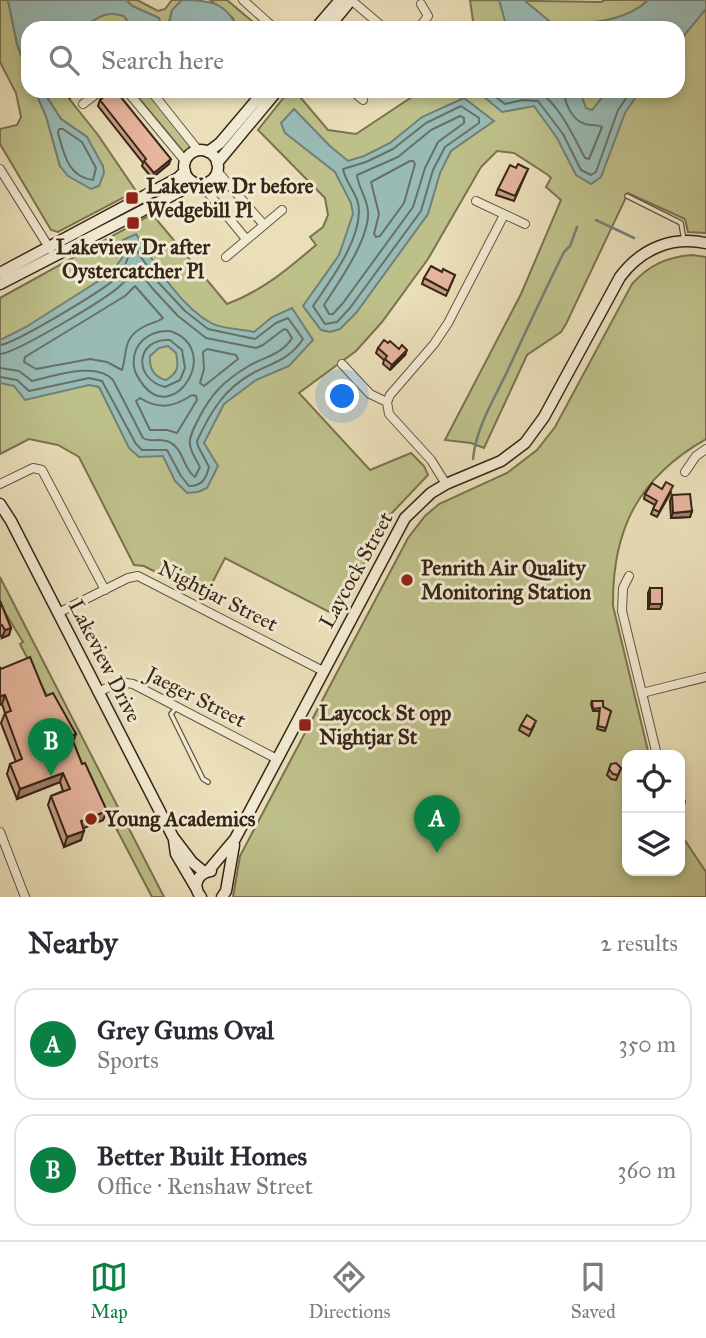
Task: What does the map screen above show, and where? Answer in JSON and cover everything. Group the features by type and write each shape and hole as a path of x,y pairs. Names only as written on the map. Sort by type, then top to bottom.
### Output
{"street":[{"path":"243,0 266,21"},
{"path":"322,21 340,0"},
{"path":"334,21 351,0 376,21"},
{"path":"421,4 428,16 424,21"},
{"path":"83,104 91,98"},
{"path":"132,98 185,166 191,180 198,183 246,239"},
{"path":"157,98 264,225"},
{"path":"0,284 51,251 178,178 192,152 203,151 220,143 261,101"},
{"path":"0,273 198,183 211,180 261,101"},
{"path":"0,169 51,251"},
{"path":"476,201 525,224"},
{"path":"226,257 282,210"},
{"path":"446,484 431,460 389,414 387,402 441,333 504,215"},
{"name":"Laycock Street","path":"198,894 198,878 235,839 405,518 424,499 446,484 487,469 525,443 544,417 627,268 654,247 684,240 706,243"},
{"path":"342,364 370,394 387,402"},
{"path":"685,472 696,456 706,449"},
{"path":"0,484 30,469 36,467 42,470 105,590"},
{"name":"Lakeview Drive","path":"0,504 8,514 173,837 192,862 206,872 221,874 227,886"},
{"path":"629,576 622,588 622,611 656,750"},
{"name":"Nightjar Street","path":"58,613 128,578 144,578 323,671"},
{"path":"642,693 706,677"},
{"name":"Jaeger Street","path":"99,692 126,681 277,759"},
{"path":"0,832 25,897"},
{"name":"Lakeview Drive","path":"173,837 176,854 198,894"},
{"name":"Laycock Street","path":"222,897 227,886 235,839"}],"lane":[{"path":"627,196 681,223 684,240"},
{"path":"177,706 171,714 203,779 208,782"}],"green space":[{"path":"0,0 8,0 21,55 21,98 38,98 60,166 87,137 61,119 48,98 69,98 98,135 136,191 58,232 51,230 0,144 0,129 17,125 21,117 16,93 0,62"},
{"path":"126,0 137,0 158,11 165,9 172,0 182,0 172,11 169,21 160,21 159,18 132,6"},
{"path":"210,0 227,0 252,21 234,21"},
{"path":"470,0 706,0 706,233 688,232 685,219 628,193 566,324 561,332 527,355 484,448 471,443 445,440 521,294 561,200 546,187 551,178 548,175 514,153 497,151 481,167 428,259 382,322 356,351 299,393 370,470 411,453 424,466 428,475 389,516 337,616 225,558 205,597 144,566 134,565 79,457 58,445 29,439 0,454 0,298 152,214 227,304 274,279 316,245 310,237 323,227 328,215 325,198 258,130 283,98 301,98 328,130 356,134 410,98 685,98 685,21 473,21"},
{"path":"113,13 124,16 127,21 89,21 97,16"},
{"path":"139,98 154,98 193,147 185,154"},
{"path":"692,255 706,257 706,439 663,470 647,488 624,529 618,553 613,606 648,750 622,750 622,876 685,876 685,840 706,872 706,897 233,897 240,856 408,538 425,516 439,504 507,473 537,450 555,427 632,284 659,263"},
{"path":"0,577 164,897 152,897 20,644 23,642 0,604"}],"water":[{"path":"8,0 126,0 132,6 159,18 160,21 127,21 124,16 110,14 92,21 21,21 21,55"},
{"path":"182,0 207,2 221,7 234,21 170,21 172,10"},
{"path":"499,0 524,0 549,21 505,21"},
{"path":"648,0 706,0 706,9 685,34 685,21 596,21 628,13"},
{"path":"38,98 48,98 61,119 87,137 103,166 104,173 99,186 91,189 68,176 60,166"},
{"path":"464,98 494,121 451,151 440,173 428,214 356,313 340,329 330,332 321,330 303,306 339,255 353,214 351,203 335,172 285,133 281,123 294,109 348,161 390,143 422,117"},
{"path":"485,98 582,98 586,108 592,110 602,98 635,98 625,113 601,177 591,184 576,175 557,138 534,106 502,112"},
{"path":"136,234 178,295 211,323 254,332 272,317 292,308 313,340 289,366 256,380 224,404 204,443 218,466 207,488 198,492 187,493 175,481 163,456 139,457 129,448 99,387 89,385 25,400 14,386 0,383 0,340 26,327 111,273 122,258 123,240","holes":["168,346 176,353 177,366 173,375 166,380 155,375 151,369 150,356 159,348"]}],"building":[{"path":"122,98 171,159 154,173 100,100"},
{"path":"518,164 528,169 515,196 498,189 510,165 516,168"},
{"path":"431,266 455,275 448,291 424,278"},
{"path":"384,340 388,343 390,341 399,349 402,345 407,350 392,365 378,348"},
{"path":"666,482 673,486 659,512 653,509 657,501 645,494 652,483 662,489"},
{"path":"690,494 692,511 673,513 672,495"},
{"path":"650,588 662,588 662,604 650,604"},
{"path":"0,601 11,628 5,630 0,626"},
{"path":"30,657 46,696 53,693 76,734 71,736 82,764 85,763 107,811 81,821 84,831 67,837 51,796 70,789 63,773 20,789 10,764 22,759 5,713 11,711 5,695 0,696 0,667 1,669"},
{"path":"592,701 603,701 603,707 611,711 606,728 598,726 600,708 593,709"},
{"path":"527,715 536,721 531,730 521,725"},
{"path":"616,763 621,768 618,775 609,769 611,764"}],"waterway":[{"path":"596,220 634,238"},
{"path":"473,459 486,415 577,227"}],"place":[{"name":"Lakeview Dr before Wedgebill Pl","path":"132,198"},
{"name":"Lakeview Dr after Oystercatcher Pl","path":"133,223"},
{"name":"Penrith Air Quality Monitoring Station","path":"407,580"},
{"name":"Laycock St opp Nightjar St","path":"305,725"},
{"name":"Better Built Homes","path":"51,776"},
{"name":"Young Academics","path":"91,819"},
{"name":"Grey Gums Oval","path":"437,853"}]}
